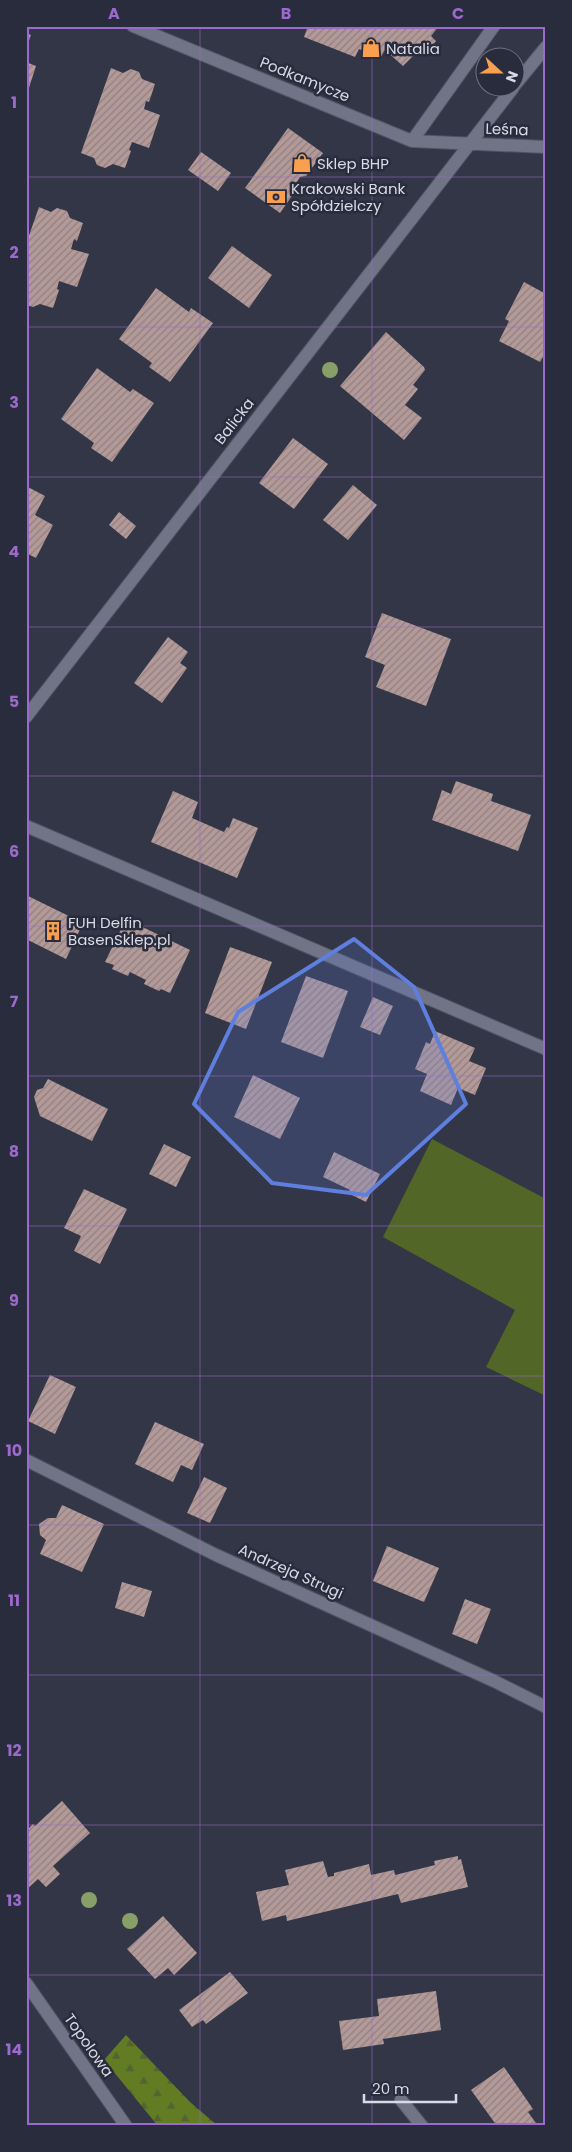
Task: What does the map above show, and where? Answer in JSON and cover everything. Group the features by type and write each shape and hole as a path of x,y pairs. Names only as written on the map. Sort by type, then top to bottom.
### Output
{"street":[{"name":"Podkamycze","path":"133,26 412,141 468,144"},
{"path":"412,141 494,26"},
{"name":"Balicka","path":"524,74 546,47"},
{"name":"Balicka","path":"26,717 505,98"},
{"name":"Leśna","path":"468,144 546,147"},
{"path":"26,826 546,1049"},
{"name":"Andrzeja Strugi","path":"26,1460 216,1555 494,1681 546,1707"},
{"name":"Topolowa","path":"26,1983 126,2126"},
{"path":"400,2100 422,2126"}],"highlighted area":[{"path":"354,939 414,987 466,1104 366,1195 272,1183 194,1104 238,1012"}],"green space":[{"path":"432,1139 546,1199 546,1396 486,1367 515,1310 383,1237"},
{"path":"126,2035 190,2102 218,2126 158,2126 104,2060"}],"building":[{"path":"308,26 439,26 431,36 436,41 427,52 421,48 403,66 385,50 380,58 359,49 355,57 304,37"},
{"path":"26,33 31,35 27,46 26,46"},
{"path":"26,62 36,66 27,94 26,94"},
{"path":"111,68 123,73 131,69 139,72 142,79 155,84 149,102 146,101 144,109 160,115 149,148 132,142 125,168 113,164 105,168 97,165 94,158 81,153"},
{"path":"288,128 323,153 306,176 300,177 295,185 296,190 280,213 245,188"},
{"path":"201,152 231,173 218,191 188,170"},
{"path":"39,207 51,212 57,208 67,211 70,218 83,223 77,241 74,239 71,249 89,254 77,287 59,281 57,289 59,290 53,308 40,304 33,307 26,305 26,244"},
{"path":"232,246 272,275 249,308 208,278"},
{"path":"524,282 546,294 546,352 540,362 499,341 509,321 505,319"},
{"path":"156,288 189,312 191,308 213,323 170,382 149,367 152,363 119,339"},
{"path":"386,332 425,370 413,385 418,389 405,405 422,418 404,440 340,386"},
{"path":"97,368 130,392 133,389 154,403 112,462 91,448 94,443 61,419"},
{"path":"293,438 328,464 294,509 259,483"},
{"path":"353,485 377,505 348,540 323,520"},
{"path":"26,486 45,496 35,515 53,525 36,558 26,553"},
{"path":"119,512 136,526 126,539 109,525"},
{"path":"382,613 451,639 426,706 376,687 385,665 365,657"},
{"path":"168,637 188,652 180,663 187,668 162,703 134,683"},
{"path":"456,781 493,794 491,801 531,815 518,851 432,820 442,790 451,794"},
{"path":"173,791 198,802 192,818 224,832 227,827 229,828 233,818 258,828 237,878 151,842"},
{"name":"FUH Delfin BasenSklep.pl","path":"26,895 83,923 66,959 26,939"},
{"path":"126,919 190,950 170,993 161,989 159,991 144,984 146,980 130,972 128,976 112,969 114,965 105,962"},
{"path":"230,947 272,962 246,1029 205,1013"},
{"path":"306,976 348,991 323,1058 281,1042"},
{"path":"373,997 393,1006 380,1035 360,1027"},
{"path":"435,1031 475,1048 469,1061 486,1068 475,1095 458,1088 451,1105 420,1091 427,1074 415,1069 426,1042 430,1044"},
{"path":"253,1075 300,1098 280,1139 234,1117"},
{"path":"48,1079 108,1109 92,1141 40,1116 34,1097 37,1090 43,1088"},
{"path":"164,1144 191,1157 176,1187 149,1174"},
{"path":"334,1152 380,1174 366,1202 348,1193 350,1190 323,1177"},
{"path":"84,1189 127,1209 100,1264 74,1251 81,1236 64,1228"},
{"path":"50,1375 76,1387 55,1434 28,1421"},
{"path":"155,1422 204,1444 192,1470 181,1465 173,1482 135,1464"},
{"path":"204,1477 227,1488 210,1523 187,1513"},
{"path":"62,1505 104,1524 82,1572 40,1554 46,1540 40,1535 39,1524 48,1518 56,1518"},
{"path":"387,1546 439,1568 424,1602 373,1581"},
{"path":"122,1582 152,1591 144,1617 115,1608"},
{"path":"465,1599 491,1609 477,1644 452,1634"},
{"path":"62,1801 90,1833 53,1866 60,1874 46,1887 38,1879 26,1890 26,1831 33,1824 35,1826"},
{"path":"458,1856 458,1860 461,1859 468,1887 401,1903 398,1894 287,1921 286,1915 262,1921 256,1892 289,1885 285,1870 323,1861 328,1877 334,1876 334,1873 369,1864 371,1875 394,1870 395,1875 435,1865 434,1861"},
{"path":"163,1916 197,1953 174,1975 168,1968 155,1979 127,1949"},
{"path":"230,1972 248,1993 206,2024 203,2020 192,2027 179,2010"},
{"path":"436,1991 441,2030 383,2039 384,2044 343,2050 339,2021 379,2016 377,1999"},
{"path":"504,2067 533,2109 528,2112 538,2126 497,2126 471,2090"}],"place":[{"name":"Natalia","path":"371,48"},
{"name":"Sklep BHP","path":"302,163"},
{"name":"Krakowski Bank Spółdzielczy","path":"276,197"},
{"name":"FUH Delfin BasenSklep.pl","path":"53,931"}]}
